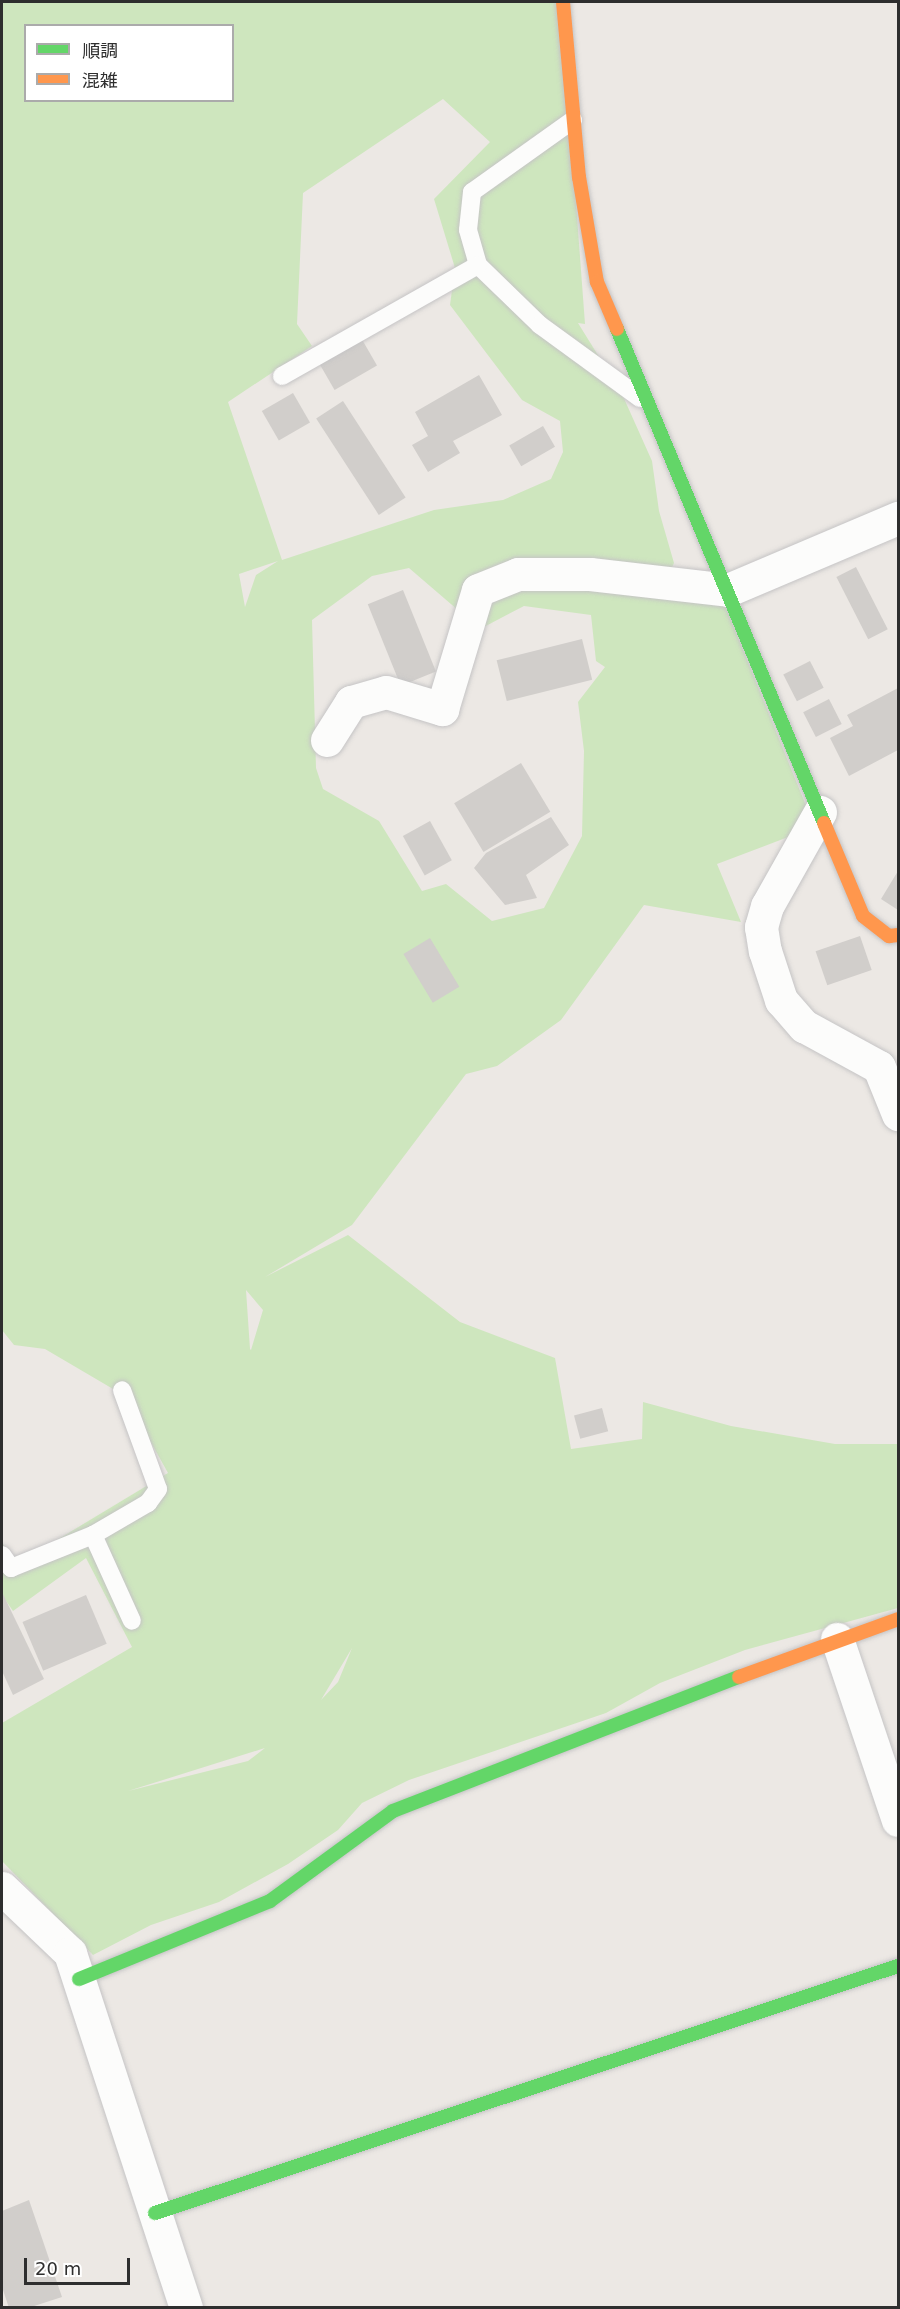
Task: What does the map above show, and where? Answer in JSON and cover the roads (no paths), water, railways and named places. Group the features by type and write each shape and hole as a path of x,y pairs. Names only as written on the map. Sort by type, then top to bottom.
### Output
{"street":[{"path":"563,2 573,120 597,282 863,916 889,936 898,935"},
{"path":"327,740 351,702 386,692 442,709 478,590 518,574 591,574 728,590 898,518"},
{"path":"820,812 767,906 761,927 765,951 781,1000 804,1026 879,1067 898,1114"},
{"path":"79,1979 270,1901 393,1811 837,1639 898,1619"},
{"path":"837,1639 898,1821"},
{"path":"2,1888 70,1953 186,2307"},
{"path":"155,2213 898,1966"}],"lane":[{"path":"573,120 472,192 468,230 478,265 540,325 649,404"},
{"path":"282,376 478,265"},
{"path":"2,1555 11,1568 93,1535 148,1503 158,1490 122,1390"},
{"path":"93,1535 132,1622"}]}
